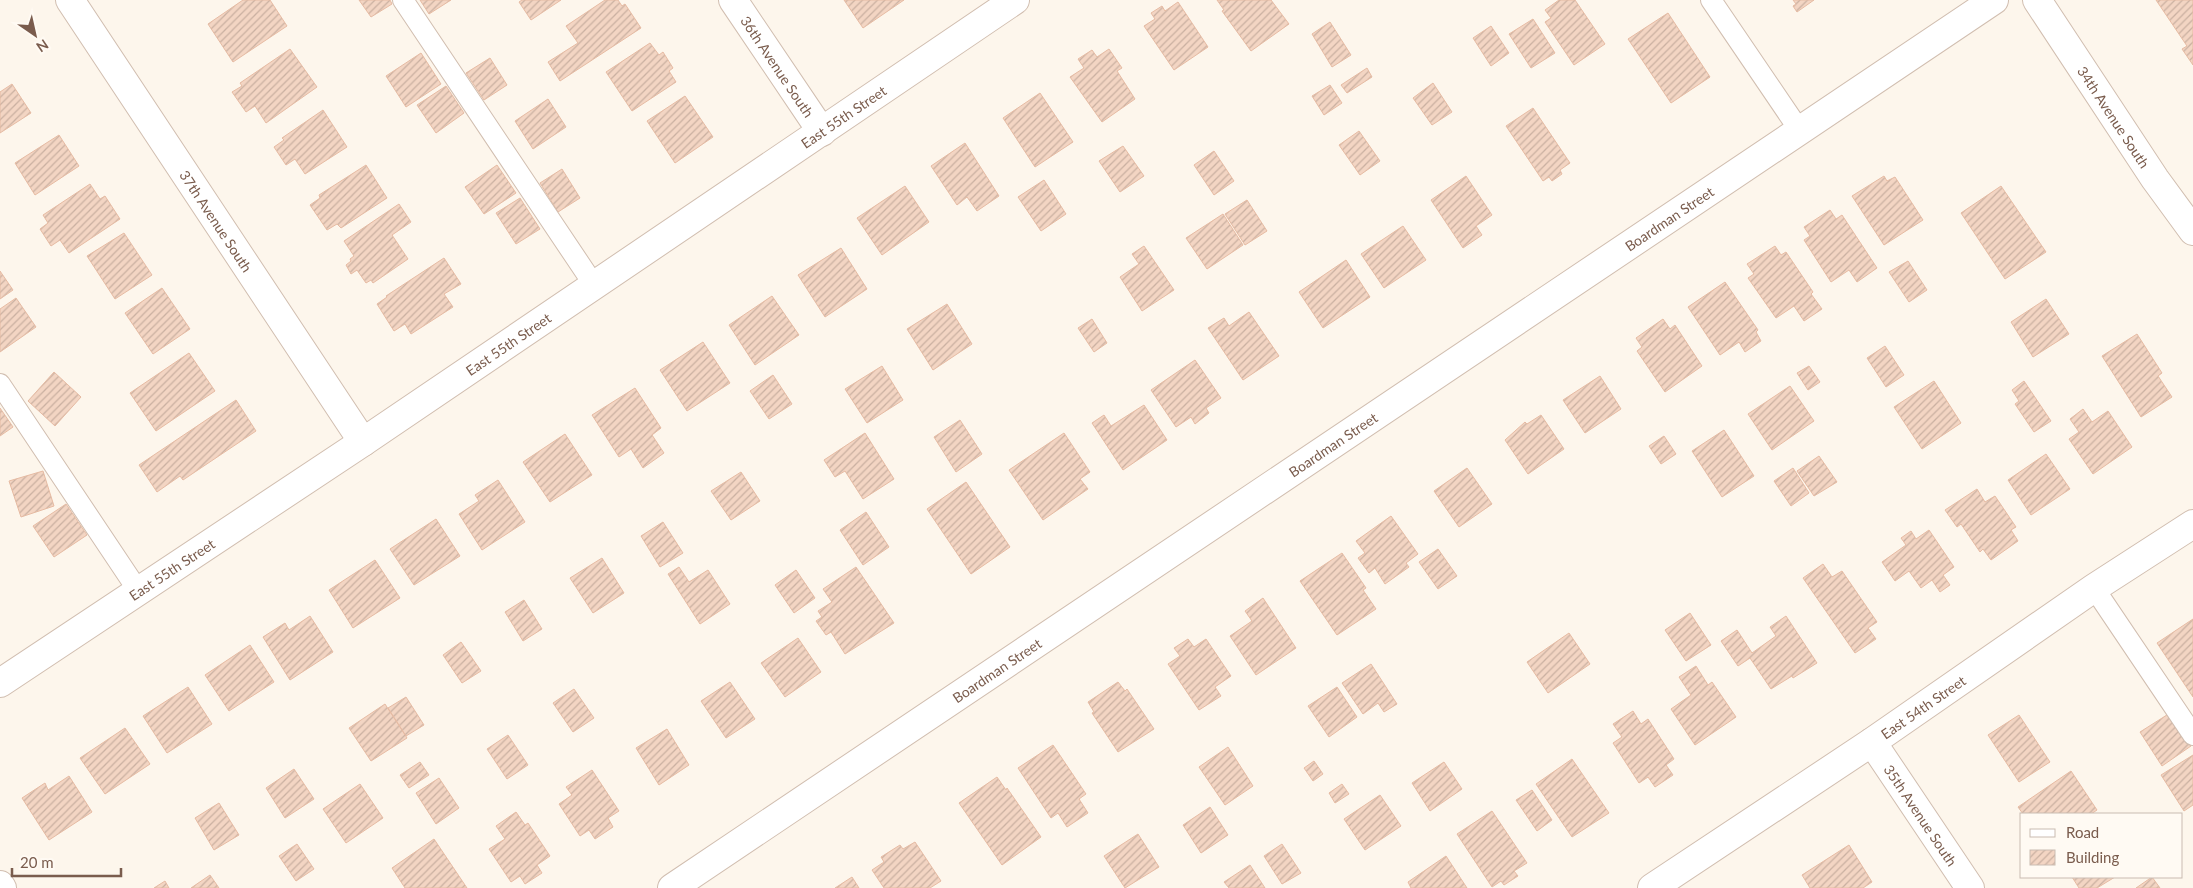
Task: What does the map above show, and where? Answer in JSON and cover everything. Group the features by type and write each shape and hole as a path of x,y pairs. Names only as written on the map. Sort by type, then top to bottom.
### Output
{"street":[{"name":"37th Avenue South","path":"70,0 363,442"},
{"name":"36th Avenue South","path":"733,0 822,132"},
{"name":"East 55th Street","path":"0,683 363,442 1015,0"},
{"name":"Boardman Street","path":"672,888 1994,0"},
{"name":"34th Avenue South","path":"2037,0 2155,179 2193,232"},
{"name":"East 54th Street","path":"1652,888 1872,742 2094,588 2193,524"},
{"name":"35th Avenue South","path":"1872,742 1970,888"}],"lane":[{"path":"403,0 594,285"},
{"path":"1712,0 1800,131"},
{"path":"0,384 139,592"},
{"path":"2094,588 2193,736"}],"building":[{"path":"243,0 270,0 287,26 233,62 208,24"},
{"path":"359,0 390,0 392,4 371,17"},
{"path":"420,0 451,0 429,14"},
{"path":"522,0 561,0 531,20 519,2"},
{"path":"605,0 618,0 622,6 625,4 641,28 560,81 548,62 578,43 566,26"},
{"path":"844,0 904,0 863,28"},
{"path":"1217,0 1271,0 1289,24 1251,51 1222,11 1224,10"},
{"path":"1559,0 1575,0 1605,44 1574,65 1545,22 1551,18 1545,10"},
{"path":"1793,0 1814,0 1797,12 1793,6 1796,4"},
{"path":"2156,0 2193,0 2193,65 2182,49 2187,46"},
{"path":"1178,2 1208,47 1174,70 1144,26 1155,19 1151,13 1162,6 1165,11"},
{"path":"1668,13 1710,77 1671,103 1628,39"},
{"path":"1533,19 1555,53 1531,68 1509,34"},
{"path":"1330,22 1351,55 1332,67 1312,34"},
{"path":"1491,26 1509,53 1491,66 1473,38"},
{"path":"650,43 659,55 663,52 673,68 669,71 676,82 632,111 606,72"},
{"path":"290,49 317,87 266,123 255,106 246,112 232,92 242,86 240,83"},
{"path":"1109,49 1122,68 1117,71 1135,99 1102,122 1070,77 1084,68 1078,59 1092,50 1097,57"},
{"path":"421,53 441,84 406,107 386,76"},
{"path":"490,58 507,85 484,100 466,73"},
{"path":"1367,68 1372,77 1347,93 1341,85"},
{"path":"1433,83 1452,112 1432,125 1413,98"},
{"path":"12,84 31,113 0,133 0,92"},
{"path":"1330,85 1342,103 1324,115 1312,96"},
{"path":"446,86 464,113 436,133 417,105"},
{"path":"1040,93 1073,142 1035,167 1003,118"},
{"path":"685,96 713,137 675,163 647,121"},
{"path":"548,99 566,127 533,149 515,121"},
{"path":"1533,108 1570,163 1560,170 1562,174 1552,181 1549,177 1543,181 1506,126"},
{"path":"323,110 347,147 305,174 295,159 286,165 274,147 284,140 282,138"},
{"path":"1359,131 1380,161 1360,175 1339,145"},
{"path":"59,135 79,166 35,195 15,163"},
{"path":"965,143 999,196 977,211 967,197 957,205 931,166"},
{"path":"1123,146 1144,176 1120,192 1099,161"},
{"path":"1214,151 1234,181 1214,195 1194,165"},
{"path":"366,165 387,198 341,228 337,224 327,230 310,205 320,198 319,195"},
{"path":"497,165 516,193 484,214 465,187"},
{"path":"562,169 580,198 558,212 540,183"},
{"path":"1466,176 1492,215 1476,226 1482,235 1463,248 1431,200"},
{"path":"1884,176 1887,181 1895,177 1923,220 1884,245 1852,196"},
{"path":"1044,180 1066,214 1041,231 1018,197"},
{"path":"90,184 100,199 105,196 120,219 69,253 60,240 51,246 40,229 48,223 43,215"},
{"path":"905,186 929,222 882,255 857,218"},
{"path":"2001,186 2046,252 2005,279 1961,213"},
{"path":"520,198 540,229 516,244 496,213"},
{"path":"1247,200 1267,231 1245,245 1225,214"},
{"path":"399,204 411,222 392,235 408,259 373,283 371,280 366,283 357,270 351,274 346,265 354,256 344,241"},
{"path":"1830,210 1836,219 1842,215 1877,268 1857,282 1849,270 1831,282 1804,240 1810,236 1804,227"},
{"path":"1223,214 1243,245 1207,269 1186,238"},
{"path":"1403,226 1426,260 1384,288 1361,254"},
{"path":"124,233 152,275 115,299 87,256"},
{"path":"1144,246 1174,290 1142,311 1120,277 1139,264 1132,254"},
{"path":"1775,246 1781,255 1786,252 1822,309 1804,321 1794,306 1776,318 1748,278 1754,274 1747,264"},
{"path":"841,248 867,289 825,317 798,275"},
{"path":"444,258 461,284 444,294 453,307 411,334 405,324 394,331 377,304 386,296"},
{"path":"1346,260 1370,297 1323,328 1299,292"},
{"path":"1908,261 1927,290 1909,302 1889,272"},
{"path":"0,271 13,290 0,299"},
{"path":"1725,282 1758,330 1756,332 1761,341 1745,352 1739,342 1720,355 1688,307"},
{"path":"162,288 190,329 153,354 125,313"},
{"path":"772,296 799,335 755,365 729,325"},
{"path":"16,298 36,327 0,352 0,309"},
{"path":"2046,299 2069,334 2033,357 2011,322"},
{"path":"947,304 972,344 933,370 907,329"},
{"path":"1249,312 1279,356 1243,380 1208,328 1224,318 1229,326"},
{"path":"1092,319 1107,343 1094,352 1078,328"},
{"path":"1663,319 1670,329 1675,325 1702,366 1665,392 1637,351 1642,347 1636,338"},
{"path":"2137,334 2162,373 2158,376 2172,397 2141,417 2102,356"},
{"path":"703,342 730,383 687,411 660,370"},
{"path":"1885,346 1904,375 1886,387 1867,358"},
{"path":"189,353 215,391 156,431 130,393"},
{"path":"1195,360 1221,398 1206,408 1209,413 1195,424 1191,417 1176,427 1151,390"},
{"path":"882,366 903,400 867,423 845,389"},
{"path":"1809,366 1820,382 1808,390 1797,373"},
{"path":"54,372 81,397 55,426 28,401"},
{"path":"773,375 792,404 769,419 750,391"},
{"path":"1600,376 1621,409 1585,433 1563,400"},
{"path":"1934,381 1961,423 1922,449 1894,407"},
{"path":"2024,381 2051,421 2034,432 2015,404 2019,401 2012,390"},
{"path":"1790,386 1814,421 1772,450 1748,414"},
{"path":"635,388 661,428 652,435 664,453 643,468 631,449 619,457 592,415"},
{"path":"236,400 256,431 183,480 180,476 157,492 139,465"},
{"path":"1144,405 1167,440 1123,470 1092,423 1104,415 1111,426"},
{"path":"0,408 13,427 0,436"},
{"path":"2083,409 2092,422 2108,411 2132,447 2093,474 2069,439 2079,432 2070,419"},
{"path":"1541,415 1564,449 1528,474 1505,440 1525,422 1527,424"},
{"path":"960,420 982,454 956,472 934,437"},
{"path":"1724,430 1754,476 1722,497 1692,451"},
{"path":"865,433 894,479 863,499 845,471 835,477 824,460"},
{"path":"1064,433 1090,472 1080,479 1088,489 1043,520 1009,470"},
{"path":"565,434 592,475 550,502 523,462"},
{"path":"1664,436 1676,454 1661,464 1649,446"},
{"path":"2046,454 2070,489 2031,515 2008,480"},
{"path":"1819,456 1837,482 1814,496 1797,471"},
{"path":"1467,468 1492,504 1459,527 1434,491"},
{"path":"1793,468 1809,493 1791,506 1774,481"},
{"path":"43,471 54,506 21,517 9,481"},
{"path":"741,472 760,501 731,520 711,491"},
{"path":"498,480 525,522 482,550 459,514 479,501 475,495"},
{"path":"966,482 1010,547 971,574 927,509"},
{"path":"1977,489 1985,502 1995,496 2016,527 2011,530 2018,541 1991,560 1983,549 1980,552 1961,524 1957,527 1945,510"},
{"path":"66,504 87,535 54,557 33,526"},
{"path":"866,512 889,547 863,565 840,530"},
{"path":"1391,516 1418,554 1406,563 1409,567 1385,584 1375,568 1369,573 1358,558 1365,553 1356,541"},
{"path":"436,519 460,556 414,585 390,549"},
{"path":"663,522 683,553 660,567 641,536"},
{"path":"1929,530 1954,567 1943,575 1950,585 1940,592 1932,580 1921,588 1909,571 1895,581 1882,562 1906,545 1901,538 1911,531 1916,539"},
{"path":"1438,549 1457,576 1438,589 1419,562"},
{"path":"1342,553 1366,588 1363,590 1376,609 1337,635 1300,581"},
{"path":"602,558 624,593 593,613 570,578"},
{"path":"375,560 400,598 353,628 329,590"},
{"path":"1823,564 1832,577 1842,571 1877,622 1868,628 1876,639 1855,653 1803,578"},
{"path":"679,567 689,582 708,570 730,604 700,624 668,574"},
{"path":"856,567 894,623 845,654 831,632 826,635 816,621 822,617 818,611 832,602 823,589"},
{"path":"796,570 815,598 794,613 775,585"},
{"path":"1263,598 1296,648 1256,675 1230,636 1252,621 1245,611"},
{"path":"524,600 542,629 523,641 505,612"},
{"path":"1690,613 1711,645 1686,661 1665,630"},
{"path":"310,616 333,652 290,680 263,637 285,623 289,630"},
{"path":"1786,616 1817,663 1771,689 1750,658 1738,666 1721,641 1737,630 1752,653 1776,636 1770,627"},
{"path":"2193,619 2193,697 2157,643"},
{"path":"1569,633 1590,664 1548,693 1527,662"},
{"path":"798,638 821,672 785,697 761,663"},
{"path":"1188,639 1194,647 1206,639 1231,676 1215,687 1221,696 1199,710 1168,664 1180,656 1174,648"},
{"path":"461,642 481,671 462,683 443,655"},
{"path":"250,645 274,682 229,711 205,675"},
{"path":"1371,664 1397,704 1384,712 1378,703 1363,714 1342,683"},
{"path":"1696,666 1708,685 1712,682 1736,717 1695,745 1671,709 1691,695 1679,677"},
{"path":"730,682 755,719 726,738 701,701"},
{"path":"1118,682 1125,691 1127,689 1154,729 1118,752 1092,713 1094,712 1088,702"},
{"path":"188,687 212,724 167,753 143,716"},
{"path":"1337,687 1357,717 1329,737 1308,706"},
{"path":"574,689 594,718 573,732 553,703"},
{"path":"406,697 424,725 406,736 388,708"},
{"path":"385,704 407,738 371,761 349,728"},
{"path":"1633,711 1641,724 1648,719 1674,759 1666,765 1673,775 1655,787 1648,777 1639,783 1613,743 1622,737 1613,724"},
{"path":"2170,713 2191,746 2162,766 2140,732"},
{"path":"2019,715 2050,762 2019,782 1988,735"},
{"path":"125,728 150,764 105,794 80,758"},
{"path":"667,729 689,765 659,785 636,748"},
{"path":"508,735 528,765 507,779 487,749"},
{"path":"1053,745 1086,794 1079,799 1088,813 1067,827 1058,813 1051,818 1018,768"},
{"path":"1228,747 1253,786 1225,805 1199,767"},
{"path":"2193,755 2193,805 2184,811 2161,775"},
{"path":"1572,759 1609,813 1572,837 1536,784"},
{"path":"1314,761 1323,774 1313,781 1304,768"},
{"path":"420,762 429,775 409,788 400,775"},
{"path":"1444,762 1462,789 1430,811 1412,783"},
{"path":"294,769 314,799 285,818 266,788"},
{"path":"592,770 619,811 608,818 613,827 595,839 589,830 580,836 559,804 572,795 566,787"},
{"path":"2071,771 2097,810 2092,813 2022,813 2018,807"},
{"path":"69,776 92,812 49,840 22,798 45,783 48,790"},
{"path":"997,777 1006,790 1007,788 1041,837 1002,865 959,803"},
{"path":"439,778 459,808 436,824 416,793"},
{"path":"360,784 383,818 346,843 323,809"},
{"path":"1342,784 1349,794 1335,803 1329,793"},
{"path":"1532,790 1552,820 1537,831 1516,800"},
{"path":"1380,795 1401,826 1365,850 1344,819"},
{"path":"219,803 239,835 214,850 195,818"},
{"path":"1210,807 1228,835 1201,853 1183,825"},
{"path":"1492,811 1527,863 1514,871 1518,876 1504,885 1501,881 1492,887 1457,834"},
{"path":"516,812 525,825 528,823 550,856 537,865 542,873 525,884 520,876 511,882 489,849 505,839 496,826"},
{"path":"1138,834 1159,867 1125,888 1104,856"},
{"path":"434,839 467,888 405,888 392,868"},
{"path":"915,842 941,881 930,888 884,888 872,870 884,862 881,857 900,845 903,849"},
{"path":"297,844 314,869 296,881 279,856"},
{"path":"1282,844 1301,873 1282,884 1264,856"},
{"path":"1849,845 1872,882 1863,888 1810,888 1802,875"},
{"path":"1446,856 1467,888 1411,888 1408,882"},
{"path":"1250,865 1265,888 1229,888 1224,882"},
{"path":"210,875 219,888 191,888"},
{"path":"852,877 859,888 835,888"},
{"path":"2073,878 2113,878 2097,888 2079,888"},
{"path":"2153,878 2160,888 2136,888"},
{"path":"165,881 169,888 154,888"}]}
